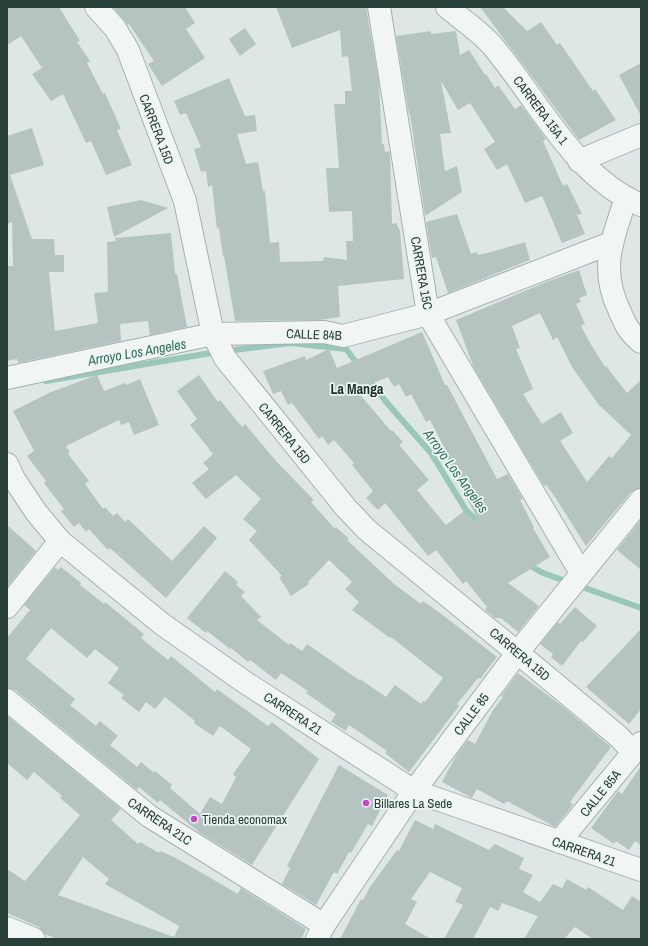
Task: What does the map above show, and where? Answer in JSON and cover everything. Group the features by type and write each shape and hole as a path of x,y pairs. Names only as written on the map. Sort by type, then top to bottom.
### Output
{"street":[{"name":"CARRERA 15D","path":"96,7 114,28 128,50 185,201 219,346 346,508 367,530 618,736 637,748"},
{"name":"CARRERA 15C","path":"379,7 428,314 575,581"},
{"name":"CARRERA 15A 1","path":"447,7 494,47 579,161 634,202"},
{"path":"579,161 641,135"},
{"path":"634,202 611,244 608,277 614,301 629,332 641,342"},
{"name":"CALLE 84B","path":"7,378 219,346 324,332 343,336 428,314 611,244"},
{"name":"CARRERA 21","path":"7,464 14,479 36,512 60,541 162,624 246,683 414,791 641,870"},
{"name":"CALLE 85","path":"321,932 414,791 524,658 575,581 641,500"},
{"path":"7,607 60,541"},
{"name":"CARRERA 21C","path":"7,700 149,816 321,932"},
{"name":"CALLE 85A","path":"559,842 637,748"},
{"path":"7,928 34,939"}],"building":[{"path":"7,7 59,7 80,41 77,42 90,61 87,63 103,94 105,93 121,129 117,130 132,165 106,175 91,141 86,143 63,94 51,101 32,74 42,68 21,36 7,45"},
{"path":"113,7 185,7 195,23 186,29 205,58 162,86 148,64 154,61 129,24 128,25"},
{"path":"276,7 366,7 379,83 382,144 384,144 385,152 389,151 390,154 392,224 396,223 400,231 404,279 338,286 340,317 320,320 235,321 219,228 217,229 212,185 208,187 206,171 201,172 194,149 201,147 186,113 180,115 174,101 229,78 245,116 255,115 257,131 237,134 246,164 258,162 263,191 265,191 270,243 279,242 280,262 323,261 324,257 347,260 346,241 353,241 352,211 329,212 326,168 339,168 334,104 345,104 345,91 352,91 348,56 342,57 340,30 292,48"},
{"path":"480,7 503,7 527,31 541,22 557,45 560,43 593,91 595,89 616,120 579,140"},
{"path":"245,28 256,44 240,56 229,39"},
{"path":"431,31 431,34 456,31 460,55 469,50 495,88 498,85 515,109 521,105 546,139 543,141 563,186 567,184 582,214 577,215 585,234 562,243 542,196 525,203 507,164 497,170 484,149 495,142 470,103 458,110 441,81 451,133 440,134 445,171 457,166 462,192 425,216 410,114 396,36"},
{"path":"641,63 641,116 619,75"},
{"path":"32,128 44,165 10,175 32,239 54,239 55,255 64,255 64,272 49,272 55,331 98,323 94,293 108,292 107,242 116,241 115,238 171,233 175,274 177,274 187,327 150,335 148,321 120,324 121,341 18,363 17,359 7,361 7,266 13,266 12,222 7,224 7,136"},
{"path":"141,200 168,208 114,237 107,207"},
{"path":"457,214 471,254 477,252 478,255 525,242 530,260 448,293 436,257 432,258 426,222"},
{"path":"579,270 587,295 579,298 581,302 576,304 585,324 581,326 590,343 605,367 606,366 627,393 641,380 641,488 631,492 586,546 555,497 546,485 544,486 474,368 456,320 546,282","holes":["540,313 553,340 557,337 572,367 599,405 631,435 612,458 609,456 587,482 560,441 573,433 561,412 542,424 523,394 533,389 516,349 520,348 512,326"]},
{"path":"422,332 445,385 447,385 497,479 508,474 523,499 520,500 534,527 533,528 550,557 508,583 539,606 518,632 501,618 495,618 485,610 487,607 466,581 463,584 436,550 428,556 385,503 378,510 366,498 373,491 352,465 354,463 334,440 328,445 322,436 319,439 292,403 288,405 281,391 273,394 263,371 305,356 306,360 329,349 337,368","holes":["388,377 394,387 399,384 406,397 411,394 426,422 430,420 445,449 443,450 449,461 447,462 478,519 473,522 464,511 446,525 417,490 429,480 399,445 403,442 392,430 391,431 356,390"]},
{"path":"97,375 104,391 125,383 126,385 140,379 159,425 134,435 129,422 121,425 119,420 66,446 70,452 68,454 89,481 85,484 103,509 105,507 113,516 117,513 125,522 128,519 172,561 204,526 217,538 166,598 110,548 108,550 89,529 86,532 79,523 74,527 61,511 64,509 44,483 46,481 27,456 34,451 13,411 51,392"},
{"path":"199,375 218,402 220,400 242,427 245,424 276,461 314,500 311,502 335,529 336,527 349,539 347,540 394,584 421,604 423,601 440,613 497,657 480,679 478,678 457,704 459,706 409,772 385,753 387,751 349,725 346,731 331,722 336,714 306,693 308,691 281,673 276,680 250,660 248,662 231,648 230,649 207,631 206,633 187,618 225,571 238,582 236,585 245,592 241,596 261,617 257,620 289,645 290,643 302,651 307,644 386,697 395,685 421,704 423,701 425,702 443,678 391,637 390,638 352,610 359,602 345,589 352,582 329,560 308,582 309,584 291,596 279,577 282,576 249,540 257,531 243,519 261,499 236,475 206,499 192,483 209,469 203,463 213,454 190,425 197,419 177,391"},
{"path":"641,520 641,570 617,550"},
{"path":"7,525 36,551 7,587"},
{"path":"55,567 58,570 61,567 81,583 80,585 104,604 105,602 144,634 141,638 168,660 171,656 215,692 217,689 268,726 272,722 319,759 252,865 200,833 160,800 158,803 139,787 137,790 15,690 7,688 7,638 30,610 24,605","holes":["51,628 87,658 95,649 119,668 108,683 124,695 121,698 139,712 146,702 155,709 165,697 195,721 194,723 213,736 220,726 251,749 233,774 236,777 222,804 210,797 200,814 170,788 172,785 155,771 154,773 141,762 137,767 110,745 118,736 100,721 96,726 70,705 75,699 26,659"]},
{"path":"575,607 597,626 583,642 581,641 562,666 551,657 553,654 540,644 558,622 560,624"},
{"path":"641,629 641,709 629,724 586,687"},
{"path":"518,673 562,706 611,747 570,802 573,804 555,827 507,801 504,804 477,789 472,798 442,782 457,754 468,740 475,744 493,710 503,697 501,696"},
{"path":"7,716 121,809 111,820 138,844 140,842 159,853 160,851 176,858 238,894 241,888 306,929 301,939 57,939 45,934 39,927 7,913 7,869 25,881 80,815 60,798 62,796 34,772 27,780 7,763","holes":["83,857 109,879 105,884 179,926 174,937 58,895"]},
{"path":"339,765 388,795 372,826 368,824 351,853 349,852 337,874 334,872 316,905 282,884 290,868 287,866"},
{"path":"641,766 641,845 635,841 629,850 616,841 614,844 591,828 618,791 622,794"},
{"path":"415,820 433,829 435,824 489,850 495,844 524,858 519,869 533,875 523,892 540,902 553,884 562,888 567,879 586,890 588,887 623,910 632,896 641,902 641,939 593,939 575,927 564,939 524,939 538,916 502,903 498,911 490,907 473,939 444,939 463,905 455,902 462,888 430,872 411,899 417,902 405,924 431,939 340,939 361,899 363,900 370,887 397,850 399,851"}],"waterway":[{"name":"Arroyo Los Angeles","path":"226,351 290,343 346,349 359,366"},
{"name":"Arroyo Los Angeles","path":"46,381 217,352"},
{"name":"Arroyo Los Angeles","path":"367,377 387,403 431,453 466,510 482,526"},
{"name":"Arroyo Los Angeles","path":"527,564 543,573 641,608"}],"place":[{"name":"Billares La Sede","path":"366,803"},
{"name":"Tienda economax","path":"194,819"}],"district":[{"name":"La Manga","path":"357,389"}]}
